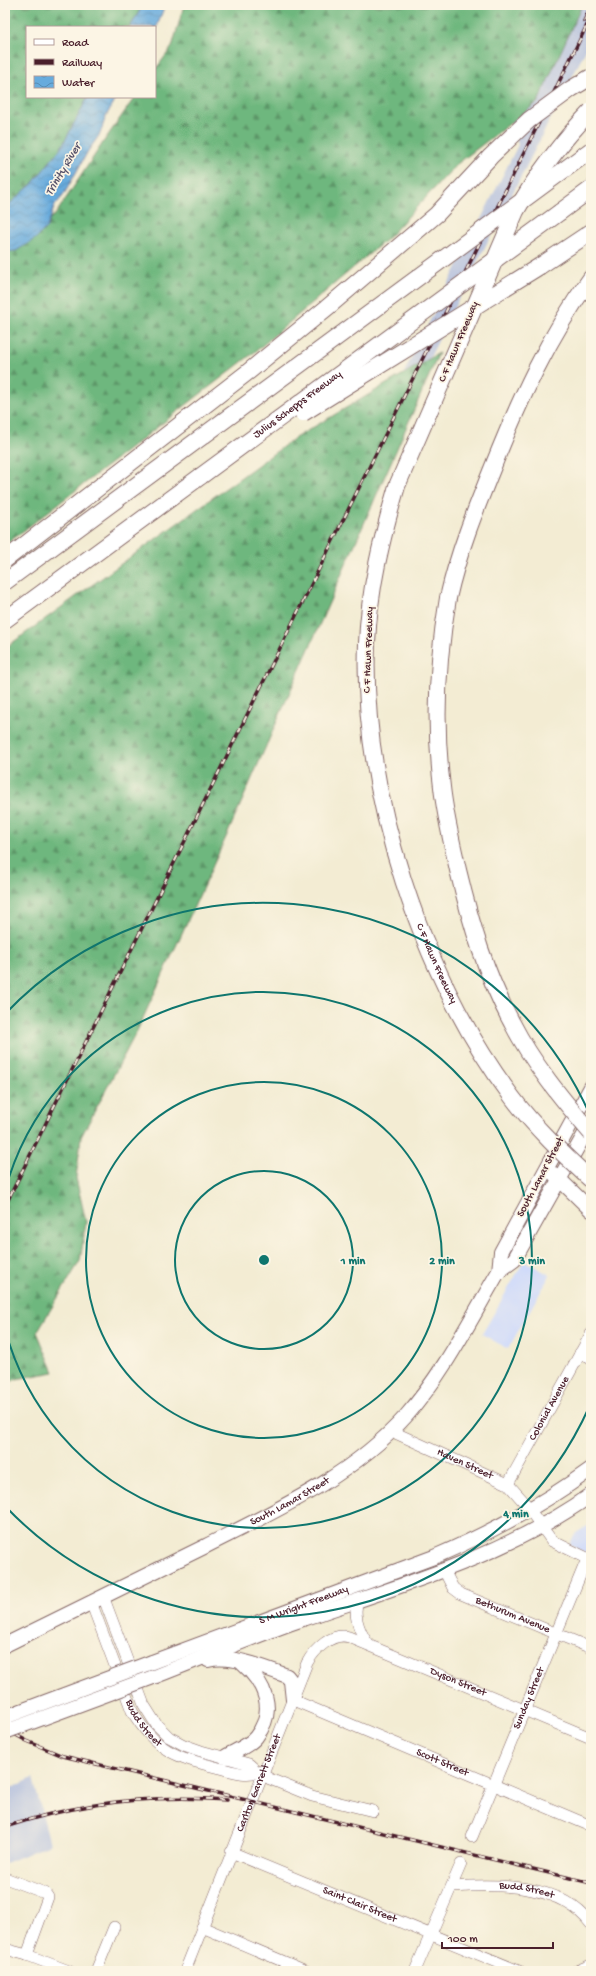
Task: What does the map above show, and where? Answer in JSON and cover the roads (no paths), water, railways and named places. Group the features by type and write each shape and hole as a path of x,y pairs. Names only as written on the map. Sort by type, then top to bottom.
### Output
{"highway":[{"path":"5,560 242,377 329,306 437,214 491,156 529,120 571,89 591,77"},
{"name":"C F Hawn Freeway","path":"591,111 552,155 516,211 397,486 384,528 371,597 367,642 366,684 371,745 384,810 415,913 441,975 469,1032 509,1093 548,1140 591,1180"},
{"path":"5,582 591,150"},
{"name":"Julius Schepps Freeway","path":"5,620 591,189"},
{"path":"201,476 540,266 591,232"},
{"path":"591,278 553,336 518,405 466,532 448,598 439,658 437,731 442,789 467,907 489,976 512,1024 555,1090 591,1133"}],"main road":[{"name":"South Lamar Street","path":"5,1645 268,1515 318,1487 348,1467 391,1431 422,1396 436,1377 466,1329 499,1270 501,1252 546,1166 587,1103 591,1087"},
{"name":"South Lamar Street","path":"499,1270 514,1260 591,1123"},
{"path":"546,1166 591,1210"},
{"name":"S M Wright Freeway","path":"5,1732 154,1669 476,1539 530,1510 591,1469"},
{"name":"S M Wright Freeway","path":"5,1717 154,1669 444,1570 516,1539 541,1526 591,1495"},
{"path":"154,1669 217,1658 240,1661 287,1676 291,1681 293,1700"},
{"path":"225,1757 256,1737 266,1719 267,1700 263,1686 252,1672 240,1661"}],"street":[{"name":"Colonial Avenue","path":"508,1484 591,1334"},
{"path":"580,1353 591,1359"},
{"name":"Haven Street","path":"391,1431 508,1484 557,1545 589,1560"},
{"name":"Sunday Street","path":"472,1837 523,1710 589,1560"},
{"name":"Bethurum Avenue","path":"444,1570 453,1588 461,1594 591,1648"},
{"name":"Budd Street","path":"97,1599 144,1705 156,1724 169,1737 184,1745 249,1764 260,1774 312,1796 373,1811"},
{"name":"Budd Street","path":"97,1599 132,1711 142,1727 158,1744 173,1754 190,1761 247,1775 260,1774"},
{"path":"358,1600 356,1617 368,1644"},
{"name":"Carlton Garrett Street","path":"185,1971 260,1774 293,1700 307,1664 318,1648 343,1636 368,1644"},
{"name":"Dyson Street","path":"368,1644 591,1738"},
{"name":"Scott Street","path":"293,1700 591,1826"},
{"name":"Saint Clair Street","path":"231,1852 518,1971"},
{"path":"415,1971 462,1864"},
{"path":"5,1878 45,1893 48,1897 27,1955"},
{"name":"Budd Street","path":"452,1887 501,1886 528,1888 568,1904 584,1914 591,1924"},
{"path":"96,1971 114,1927"},
{"path":"202,1927 306,1971"},
{"path":"5,1950 27,1955 69,1971"},
{"path":"487,1958 497,1971"},
{"path":"576,1971 591,1965"}],"water":[{"path":"143,5 165,5 156,29 156,26 131,26"},
{"name":"Trinity River","path":"87,98 116,98 106,116 100,134 88,151 63,196 55,205 47,227 35,239 16,251 5,252 5,208 32,184 61,148"}],"railway":[{"path":"584,21 591,6"},
{"path":"5,1206 591,17"},
{"path":"5,1729 27,1741 63,1756 591,1883"},
{"path":"5,1827 60,1812 115,1802 171,1798 227,1800"}]}
